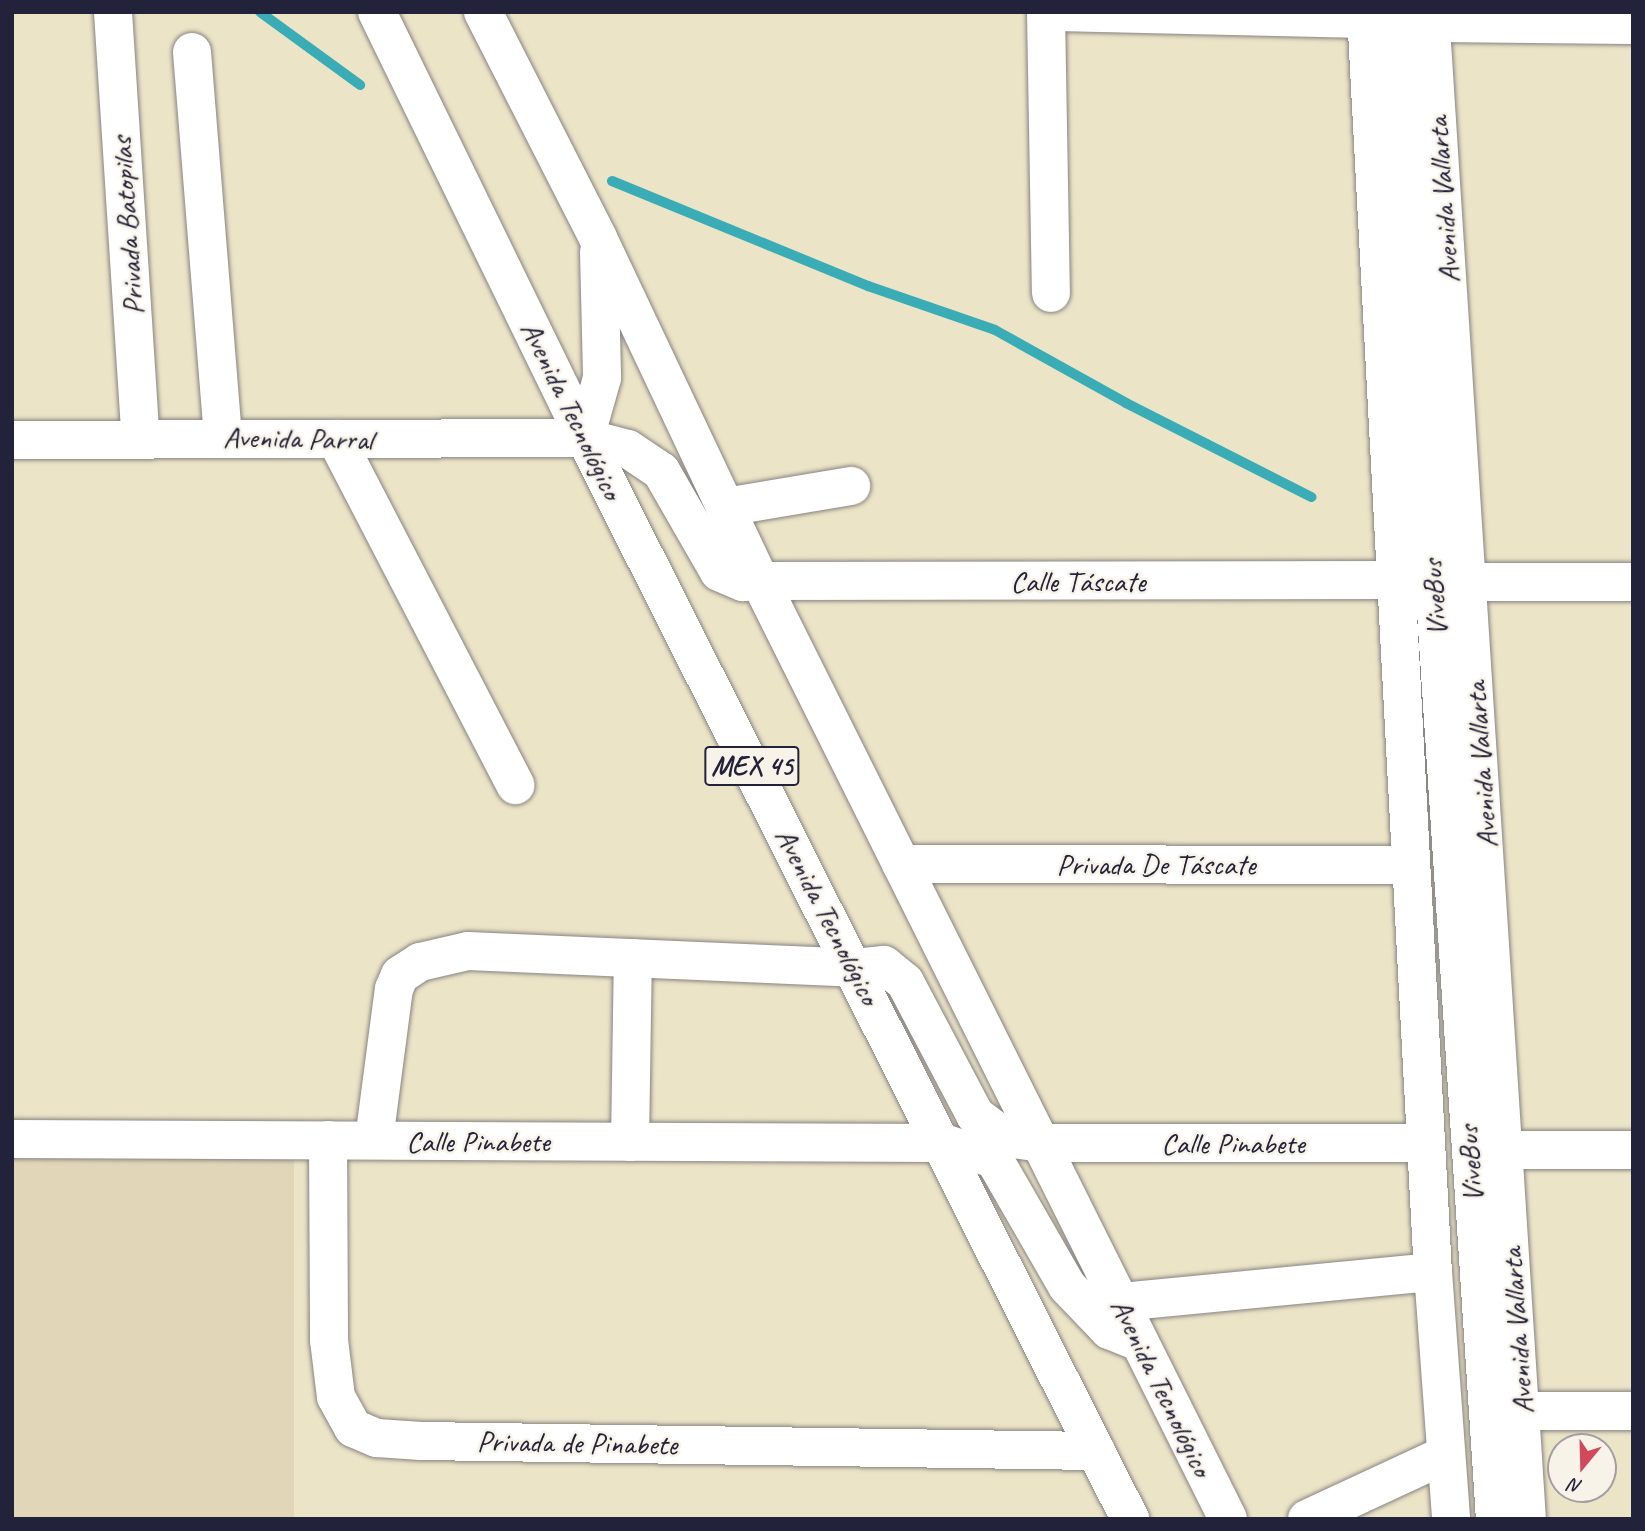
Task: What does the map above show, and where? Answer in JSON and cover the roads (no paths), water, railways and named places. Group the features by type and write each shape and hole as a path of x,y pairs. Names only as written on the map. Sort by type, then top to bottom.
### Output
{"main road":[{"name":"Privada Batopilas","path":"113,12 141,440"},
{"name":"Avenida Tecnológico","path":"377,12 585,438 943,1143 1130,1519"},
{"name":"Avenida Tecnológico","path":"483,12 598,238 760,581 1228,1519"},
{"path":"1045,12 1051,293"},
{"path":"1053,12 1398,16 1633,25"},
{"path":"1398,16 1396,580 1433,1272 1451,1519"},
{"name":"Avenida Vallarta","path":"1398,16 1469,582 1527,1519"},
{"name":"ViveBus","path":"1398,16 1494,1519"},
{"path":"192,52 223,436"},
{"path":"585,438 602,378 598,238"},
{"name":"Avenida Parral","path":"12,440 141,440 223,436 336,439 585,438 628,449 661,471 719,572 743,582 760,581"},
{"path":"336,439 515,785"},
{"path":"725,507 851,486"},
{"name":"Calle Táscate","path":"760,581 1396,580"},
{"path":"1469,582 1633,582"},
{"name":"Privada De Táscate","path":"901,864 1410,864"},
{"name":"Calle Pinabete","path":"374,1140 388,1012 400,975 412,966 468,951 854,968 884,965 905,982 975,1115 1006,1138 1040,1143 1426,1143"},
{"path":"630,1142 633,958"},
{"name":"Calle Pinabete","path":"12,1139 943,1143 994,1159 1067,1286 1109,1329 1139,1342"},
{"name":"Privada de Pinabete","path":"328,1140 329,1340 335,1397 353,1428 377,1438 421,1441 1096,1451"},
{"path":"1506,1150 1633,1150"},
{"path":"1120,1302 1433,1272"},
{"path":"1522,1411 1633,1411"},
{"path":"1307,1519 1445,1455"}],"waterway":[{"path":"260,12 360,85"},
{"path":"612,181 868,286 995,330 1126,403 1311,497"}]}
